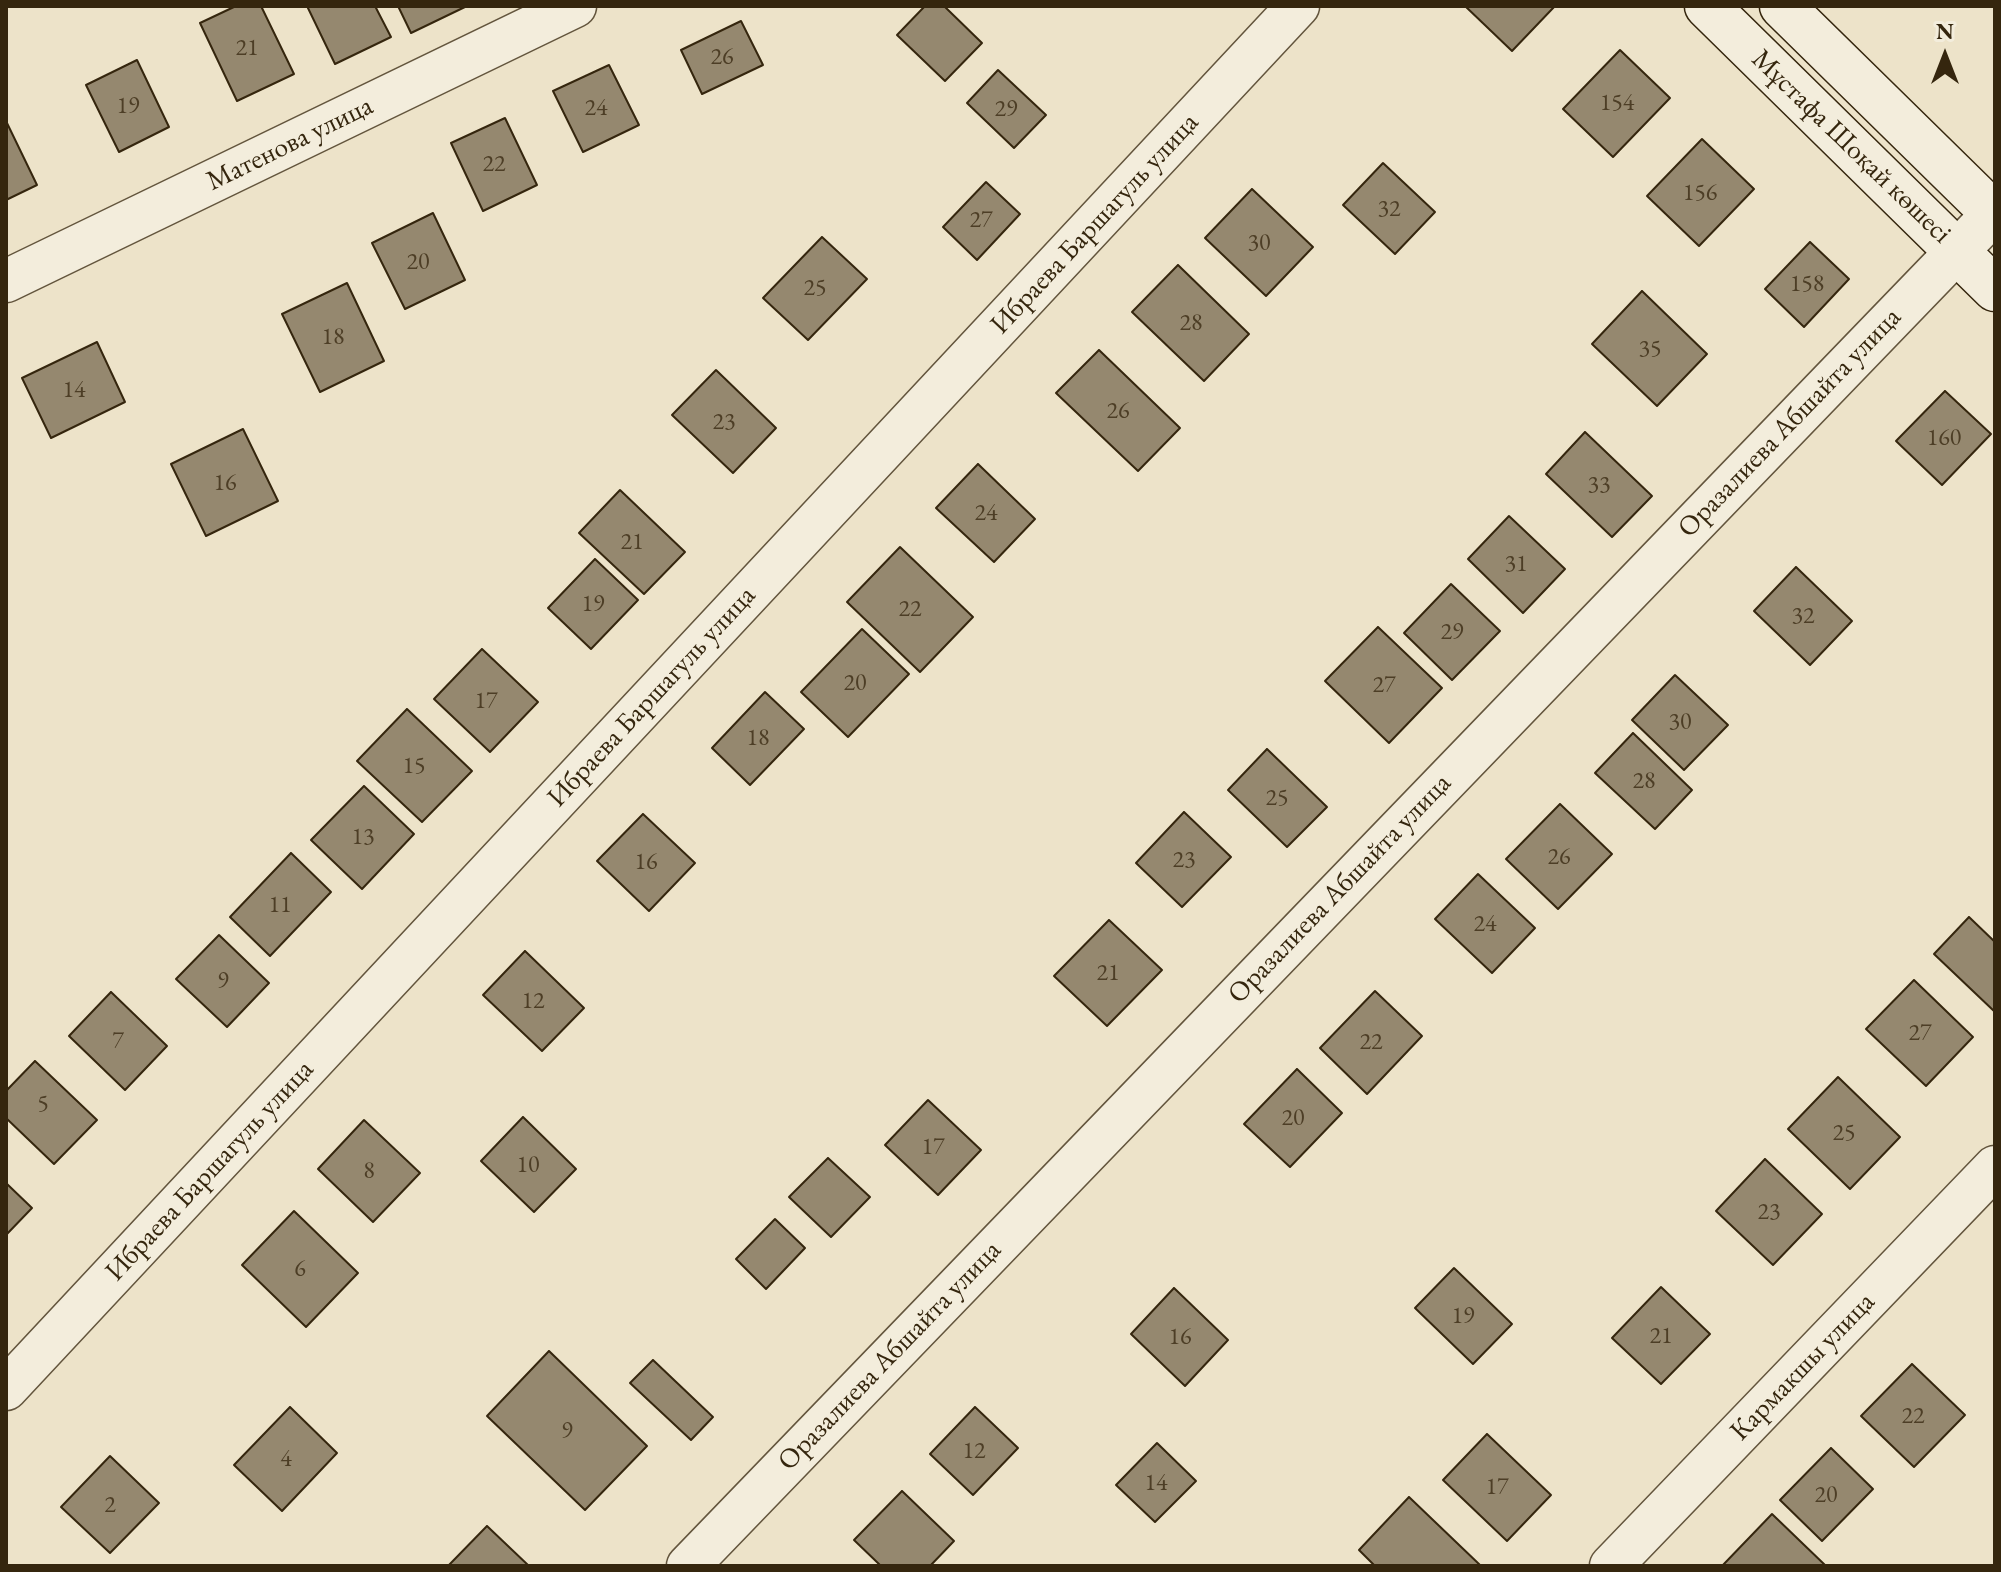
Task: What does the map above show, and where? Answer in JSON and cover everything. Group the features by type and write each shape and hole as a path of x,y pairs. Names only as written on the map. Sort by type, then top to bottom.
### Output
{"street":[{"name":"Матенова улица","path":"6,281 575,6"},
{"name":"Ибраева Баршагуль улица","path":"6,1389 1298,6"},
{"name":"Мұстафа Шоқай көшесі","path":"1707,6 1995,289"},
{"name":"Мұстафа Шоқай көшесі","path":"1782,6 1994,214"},
{"name":"Оразалиева Абшайта улица","path":"688,1566 1994,214"},
{"name":"Кармакшы улица","path":"1611,1566 1995,1167"}],"building":[{"path":"236,6 261,6 294,74 237,101 200,23"},
{"path":"307,6 375,6 391,37 335,64"},
{"path":"398,6 467,6 411,33"},
{"path":"925,6 944,6 982,43 945,81 897,35"},
{"path":"1465,6 1555,6 1512,51"},
{"path":"741,21 763,65 702,94 681,50"},
{"path":"1620,50 1670,98 1613,157 1563,109"},
{"path":"137,60 169,127 119,152 86,85"},
{"path":"609,65 639,125 583,152 553,91"},
{"path":"998,70 1046,115 1014,148 967,103"},
{"path":"505,118 537,185 483,211 451,143"},
{"path":"6,121 37,185 6,200"},
{"path":"1702,139 1754,189 1699,246 1647,196"},
{"path":"1383,163 1435,212 1395,254 1343,205"},
{"path":"986,182 1020,214 977,260 943,227"},
{"path":"1252,189 1313,247 1266,296 1205,238"},
{"path":"433,213 465,280 405,309 372,243"},
{"path":"822,237 867,279 808,340 763,298"},
{"path":"1810,242 1849,279 1804,327 1765,289"},
{"path":"1178,265 1249,334 1204,381 1132,312"},
{"path":"347,283 384,361 320,392 282,314"},
{"path":"1642,291 1707,354 1657,406 1592,344"},
{"path":"97,342 125,402 51,438 22,378"},
{"path":"1099,350 1180,428 1138,471 1056,393"},
{"path":"716,370 776,428 733,473 672,415"},
{"path":"1945,391 1991,434 1942,485 1896,441"},
{"path":"243,429 278,501 206,536 171,464"},
{"path":"1585,432 1652,496 1612,537 1546,474"},
{"path":"978,464 1035,519 994,562 936,508"},
{"path":"620,490 685,552 644,594 579,533"},
{"path":"1509,516 1565,569 1523,613 1468,559"},
{"path":"900,547 973,617 920,672 847,602"},
{"path":"595,559 638,600 591,649 548,608"},
{"path":"1796,567 1852,621 1810,665 1754,611"},
{"path":"1451,584 1500,631 1452,680 1404,633"},
{"path":"1378,627 1442,688 1389,743 1325,681"},
{"path":"862,629 909,674 848,737 801,692"},
{"path":"482,649 538,702 490,752 434,699"},
{"path":"1675,675 1728,725 1684,770 1632,720"},
{"path":"765,692 804,729 750,785 712,748"},
{"path":"407,709 472,771 422,822 357,761"},
{"path":"1633,733 1692,790 1655,829 1595,773"},
{"path":"1267,749 1327,807 1287,847 1228,790"},
{"path":"364,786 414,834 362,889 311,840"},
{"path":"1560,804 1612,854 1558,909 1506,859"},
{"path":"1184,812 1231,857 1182,907 1136,863"},
{"path":"643,814 695,863 649,911 597,861"},
{"path":"291,853 331,892 270,956 230,917"},
{"path":"1478,874 1535,928 1492,973 1435,919"},
{"path":"1969,917 1995,942 1995,1012 1934,954"},
{"path":"1109,920 1162,970 1107,1026 1054,976"},
{"path":"219,935 269,983 227,1027 176,979"},
{"path":"525,951 584,1008 542,1051 483,995"},
{"path":"1914,980 1973,1037 1926,1086 1866,1029"},
{"path":"1375,991 1422,1036 1367,1094 1320,1048"},
{"path":"111,992 167,1046 125,1090 69,1036"},
{"path":"35,1061 97,1120 54,1164 6,1118 6,1091"},
{"path":"1297,1069 1342,1113 1290,1167 1244,1124"},
{"path":"1838,1077 1900,1137 1850,1189 1788,1129"},
{"path":"928,1100 981,1150 938,1195 885,1145"},
{"path":"523,1117 576,1169 534,1212 481,1161"},
{"path":"364,1120 420,1173 373,1222 318,1169"},
{"path":"828,1158 870,1197 831,1237 789,1197"},
{"path":"1765,1159 1822,1214 1773,1265 1716,1211"},
{"path":"6,1183 32,1208 6,1235"},
{"path":"294,1211 358,1273 306,1327 242,1265"},
{"path":"775,1219 805,1248 766,1289 736,1259"},
{"path":"1454,1268 1512,1324 1473,1364 1415,1308"},
{"path":"1661,1287 1710,1334 1661,1384 1612,1338"},
{"path":"1174,1288 1228,1340 1185,1386 1131,1334"},
{"path":"549,1351 647,1446 585,1510 487,1416"},
{"path":"653,1360 713,1417 691,1440 630,1383"},
{"path":"1912,1364 1965,1415 1914,1467 1861,1416"},
{"path":"290,1407 337,1453 282,1511 234,1465"},
{"path":"975,1407 1018,1448 973,1495 930,1454"},
{"path":"1487,1434 1551,1495 1507,1541 1443,1480"},
{"path":"1157,1443 1196,1481 1155,1522 1116,1485"},
{"path":"1831,1448 1873,1489 1822,1541 1780,1500"},
{"path":"110,1456 159,1503 110,1553 61,1507"},
{"path":"902,1491 954,1541 930,1566 881,1566 854,1540"},
{"path":"1409,1497 1480,1565 1375,1566 1359,1550"},
{"path":"1772,1514 1826,1566 1722,1566"},
{"path":"487,1526 529,1566 448,1566"}]}
